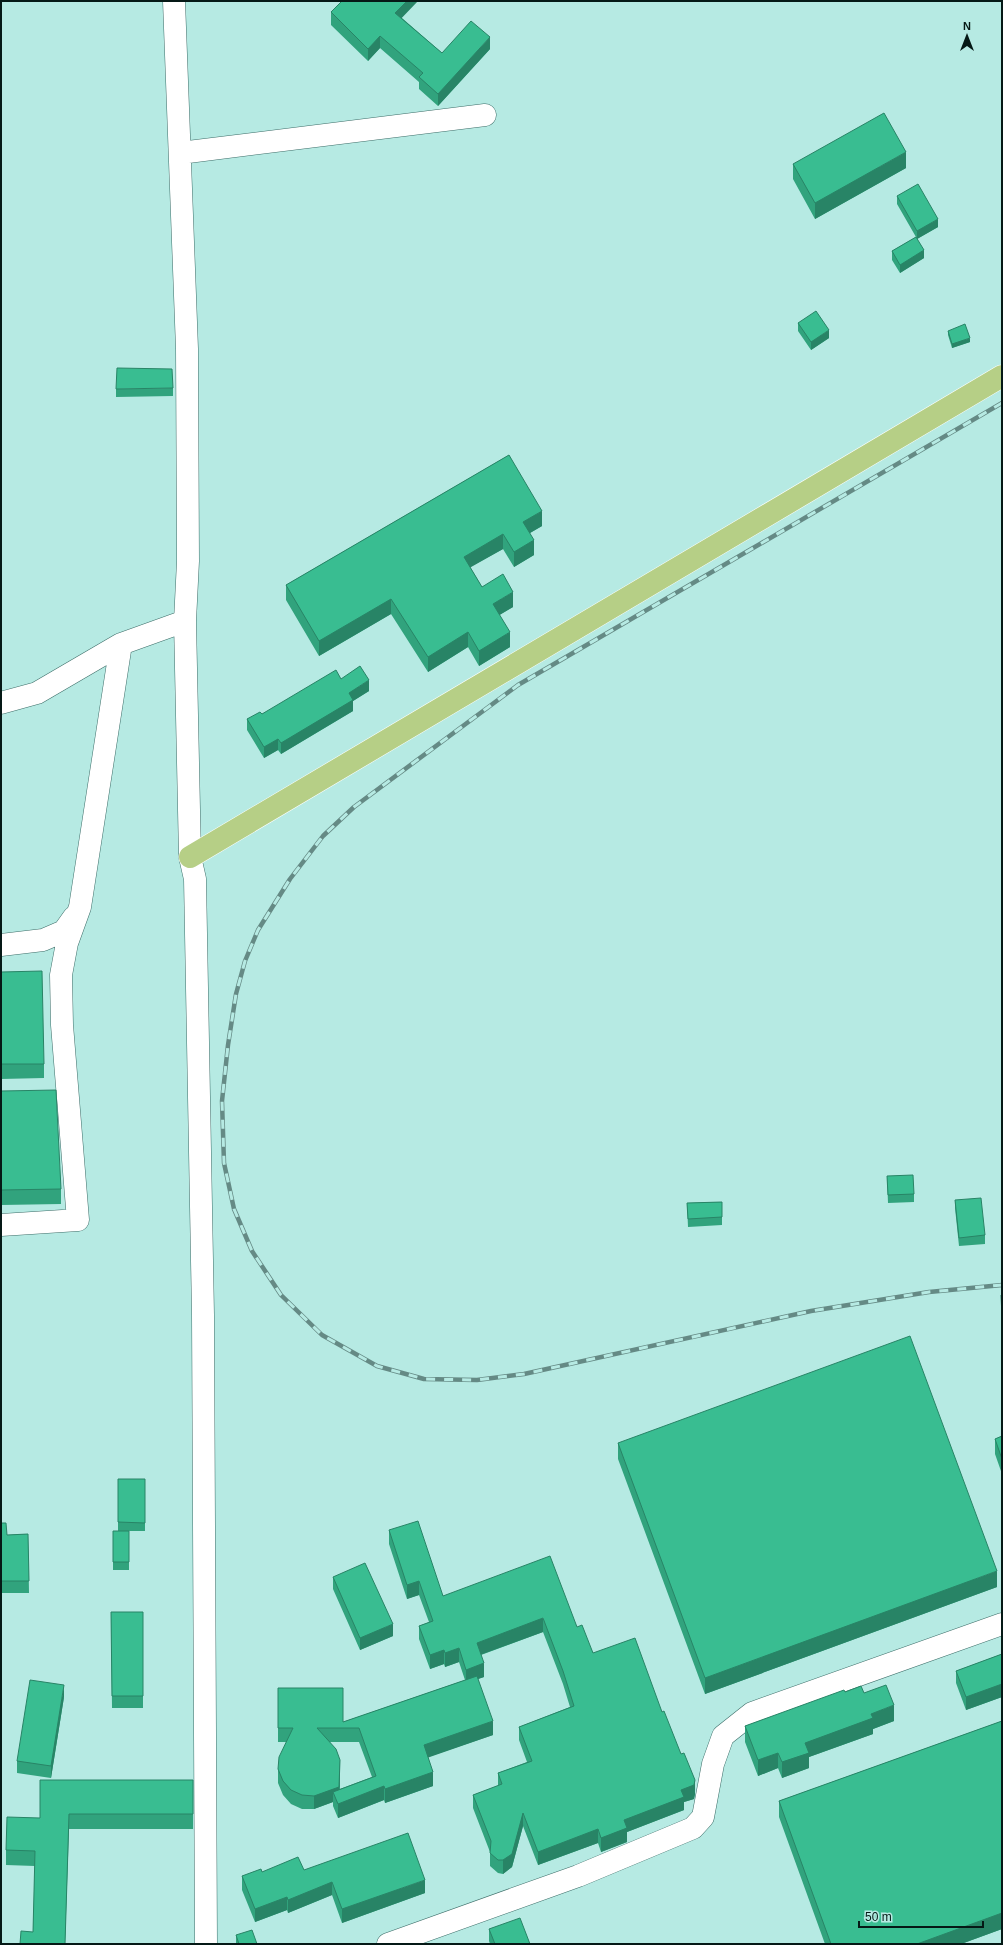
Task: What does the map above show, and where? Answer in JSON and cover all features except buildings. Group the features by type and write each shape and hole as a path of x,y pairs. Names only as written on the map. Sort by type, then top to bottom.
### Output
{"main road":[{"path":"190,857 1002,376"}],"street":[{"path":"174,1 187,348 188,561 185,621 190,857 195,879 203,1307 206,1944"},
{"path":"180,153 485,115"},
{"path":"1,703 37,693 121,644 185,621"},
{"path":"1,1225 78,1220 62,1025 61,975 66,942 80,907 121,644"},
{"path":"1,945 43,940 64,931 80,907"},
{"path":"388,1944 578,1876 693,1828 703,1817 713,1764 723,1736 752,1713 1002,1624"}],"railway":[{"path":"1002,403 518,685 354,807 323,836 290,879 258,930 245,961 236,994 228,1045 222,1101 224,1163 234,1209 252,1251 281,1295 322,1335 377,1366 424,1379 477,1380 524,1374 811,1311 929,1292 1002,1285"}]}
